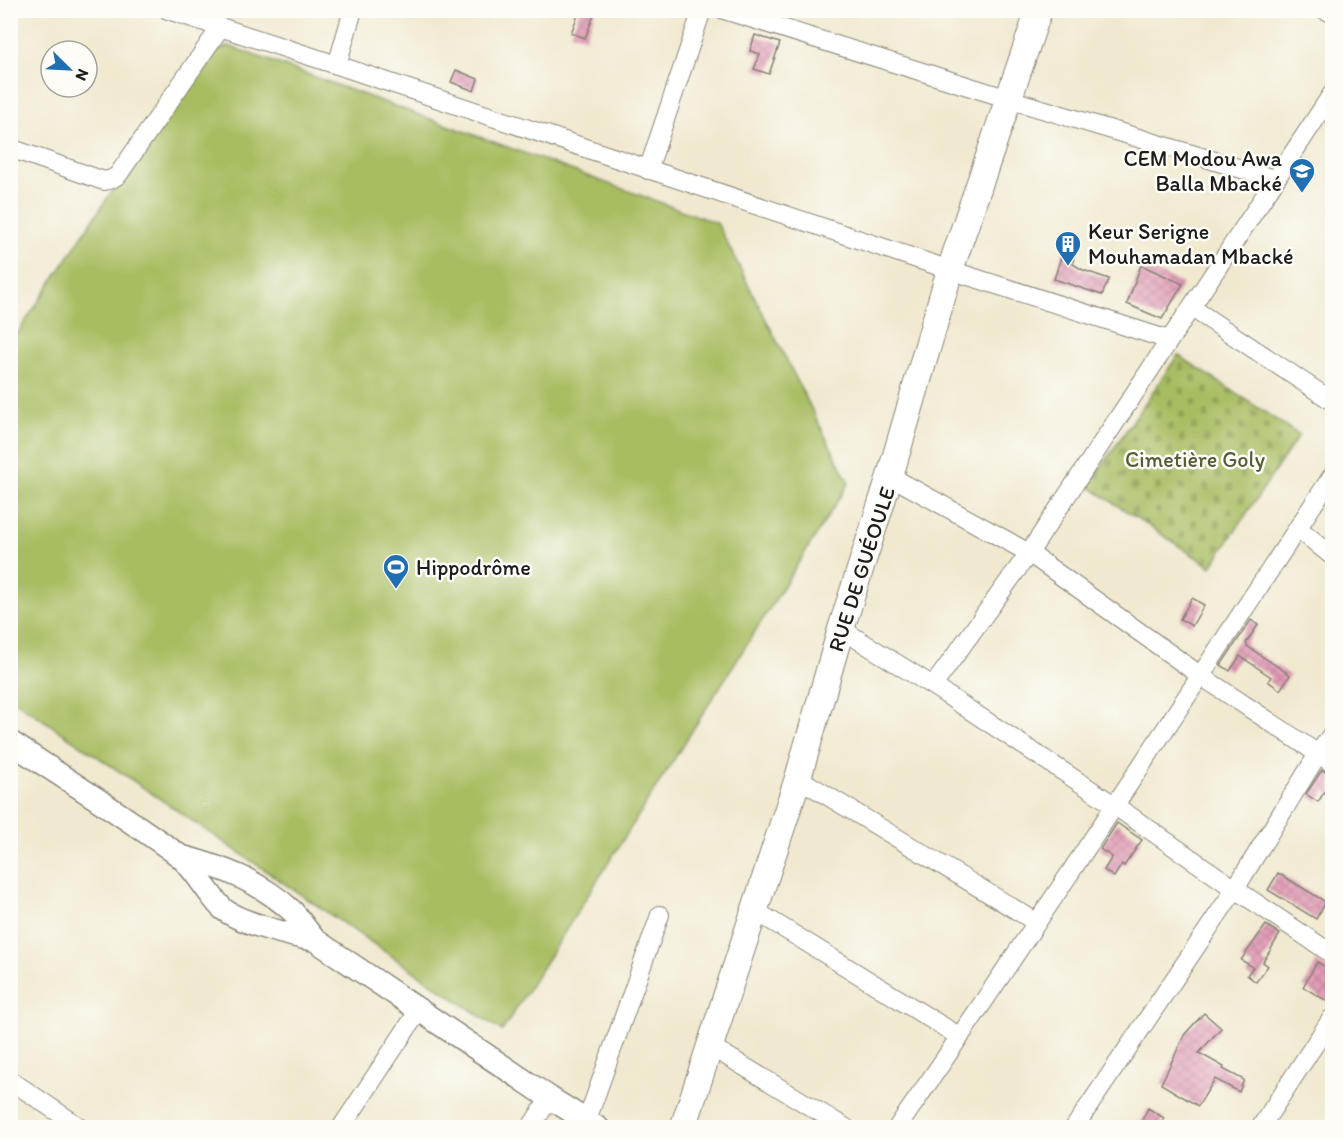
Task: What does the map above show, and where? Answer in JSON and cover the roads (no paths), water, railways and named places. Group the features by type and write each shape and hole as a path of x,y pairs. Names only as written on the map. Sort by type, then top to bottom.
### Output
{"main road":[{"name":"RUE DE GUÉOULE","path":"683,1128 798,778 950,270 1039,10"}],"street":[{"path":"168,10 950,270 1169,340"},
{"path":"337,65 353,10"},
{"path":"648,170 702,10"},
{"path":"724,10 1275,179"},
{"path":"1325,10 1332,13"},
{"path":"10,148 104,181 112,179 118,175 220,28"},
{"path":"933,686 1029,553 1332,94"},
{"path":"1192,308 1332,401"},
{"path":"890,476 1029,553 1201,676 1325,759"},
{"path":"897,1128 1201,676 1332,476"},
{"path":"1298,528 1332,556"},
{"path":"841,629 933,686 1114,805 1235,890 1332,954"},
{"path":"1074,1128 1325,759 1332,734"},
{"path":"10,742 180,856 225,869 261,887 294,913 315,940 550,1098 593,1124 660,915"},
{"path":"798,778 1036,922"},
{"path":"180,856 222,909 242,920 315,940"},
{"path":"754,910 960,1037"},
{"path":"341,1128 419,1010"},
{"path":"1260,1128 1332,1018"},
{"path":"710,1046 846,1128"},
{"path":"10,1080 81,1128"},
{"path":"530,1128 550,1098"}],"place":[{"name":"CEM Modou Awa Balla Mbacké","path":"1302,194"},
{"name":"Keur Serigne Mouhamadan Mbacké","path":"1068,267"},
{"name":"Hippodrôme","path":"396,590"}],"park label":[{"name":"Cimetière Goly","path":"1195,459"}]}
